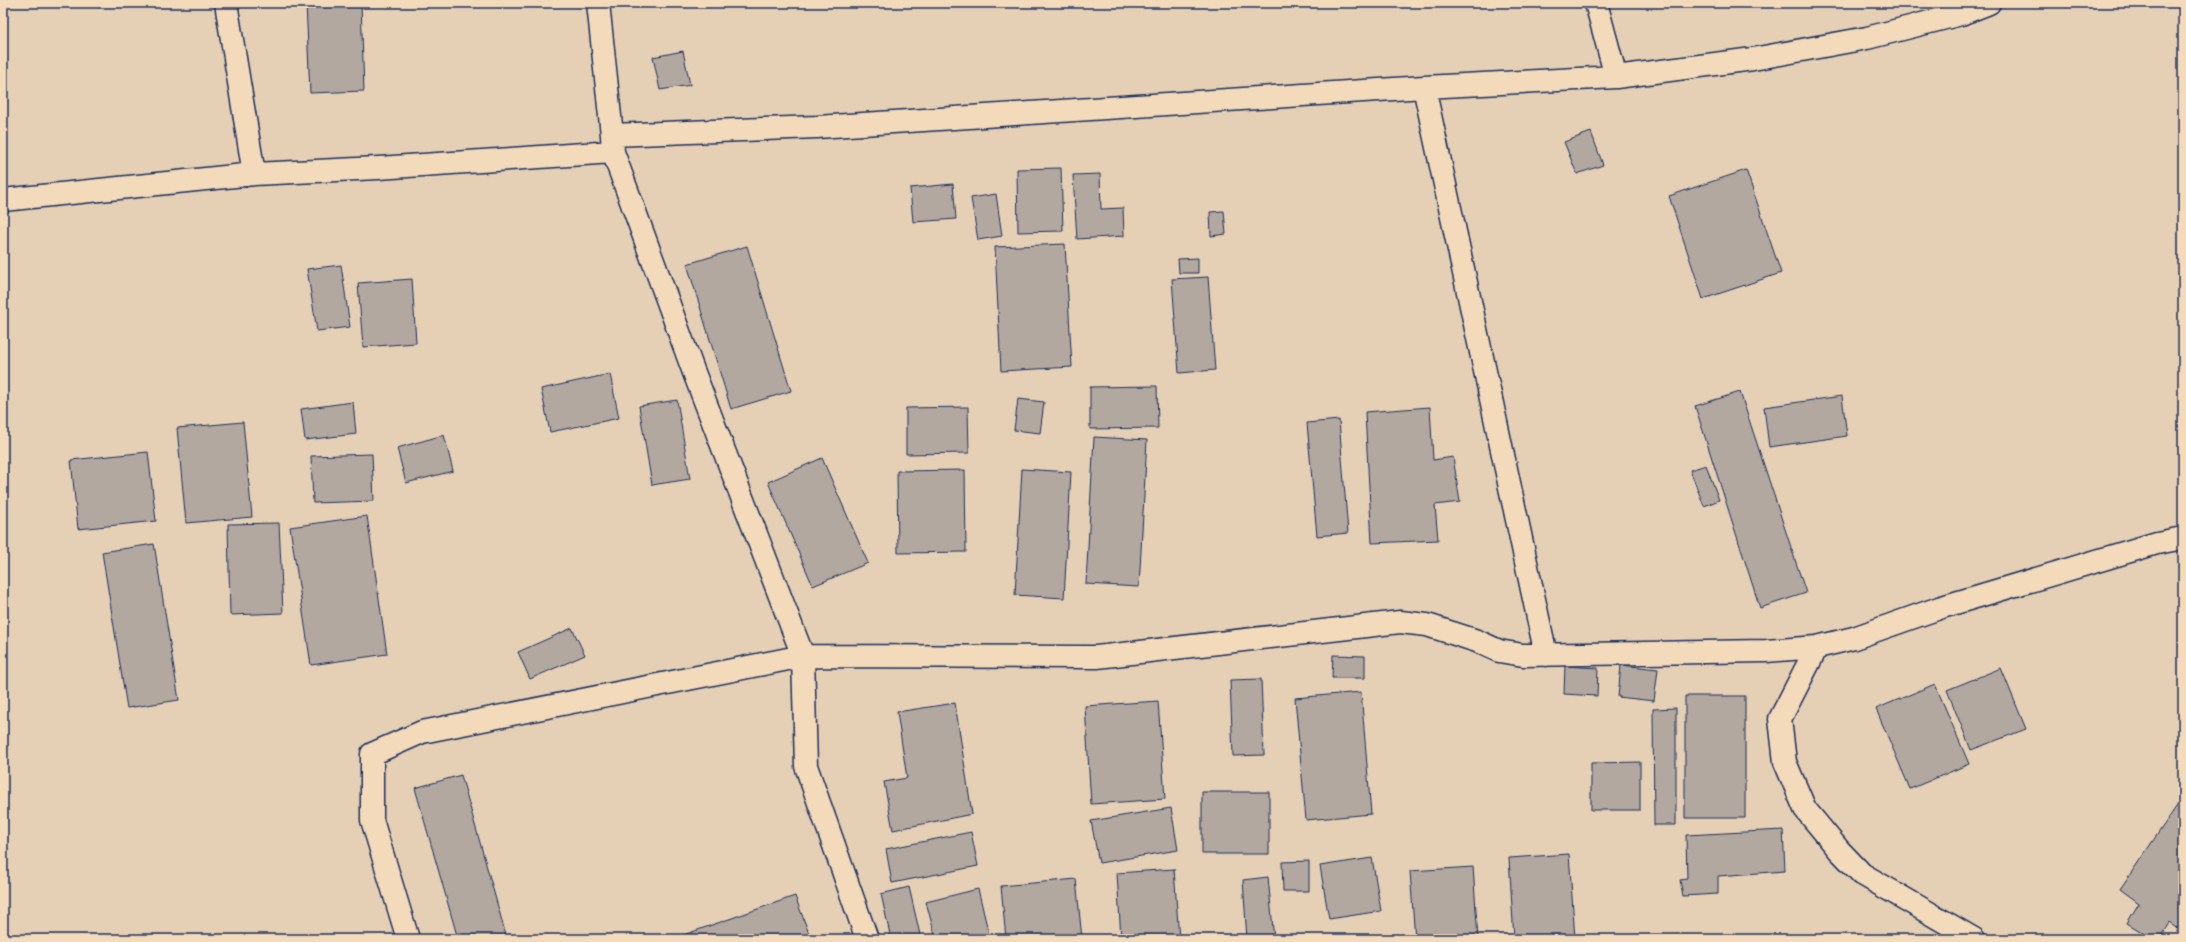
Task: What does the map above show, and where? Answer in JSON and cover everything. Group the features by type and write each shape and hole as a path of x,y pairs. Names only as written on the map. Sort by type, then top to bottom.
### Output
{"street":[{"path":"226,3 254,174"},
{"path":"598,3 613,144 693,370 803,656 806,766 867,939"},
{"path":"1596,3 1616,77"},
{"path":"3,200 254,174 378,168 613,144 817,127 1424,87 1616,77 1753,59 1867,38 1961,14 1989,3"},
{"path":"1424,87 1546,655"},
{"path":"408,939 372,820 372,754 422,732 803,656 1097,657 1400,622 1427,625 1477,641 1499,651 1546,655 1766,651 1817,647 1854,638 1942,607 2142,548 2183,538"},
{"path":"1817,647 1780,719 1785,762 1805,809 1838,850 1862,874 1974,939"}],"building":[{"path":"306,3 361,3 364,91 310,93"},
{"path":"683,51 690,85 660,90 653,57"},
{"path":"1591,132 1603,165 1577,174 1564,142"},
{"path":"1061,168 1063,231 1018,232 1017,169"},
{"path":"1746,170 1781,273 1703,299 1669,196"},
{"path":"1100,174 1101,209 1123,208 1124,236 1077,239 1073,175"},
{"path":"953,184 956,219 913,222 910,188"},
{"path":"996,194 1002,236 978,240 971,198"},
{"path":"1224,211 1226,234 1211,236 1210,212"},
{"path":"1065,244 1072,367 1001,371 995,247"},
{"path":"747,246 791,391 731,409 687,264"},
{"path":"1198,258 1198,273 1179,273 1178,259"},
{"path":"341,265 350,327 317,331 307,269"},
{"path":"1208,277 1215,370 1179,373 1172,279"},
{"path":"412,279 416,343 363,347 358,283"},
{"path":"610,374 619,418 550,432 541,389"},
{"path":"1157,386 1158,428 1090,429 1090,387"},
{"path":"1740,392 1806,593 1760,608 1695,406"},
{"path":"1842,396 1847,436 1769,447 1764,407"},
{"path":"1018,399 1044,402 1040,433 1014,430"},
{"path":"677,400 690,479 652,485 639,406"},
{"path":"353,402 356,434 305,440 301,409"},
{"path":"968,407 969,453 906,454 906,408"},
{"path":"1430,407 1433,460 1453,457 1460,502 1435,505 1438,540 1372,543 1365,412"},
{"path":"1339,420 1348,533 1317,536 1307,423"},
{"path":"243,422 252,517 186,523 177,428"},
{"path":"444,435 453,471 406,483 397,448"},
{"path":"1094,437 1147,440 1139,587 1086,584"},
{"path":"148,452 156,521 78,529 71,460"},
{"path":"372,454 374,501 313,503 311,456"},
{"path":"822,458 868,563 813,586 768,482"},
{"path":"1706,465 1719,500 1704,506 1690,470"},
{"path":"1022,469 1071,472 1064,598 1015,595"},
{"path":"965,470 966,552 898,553 897,471"},
{"path":"367,516 387,654 311,665 290,527"},
{"path":"279,523 283,613 230,615 228,524"},
{"path":"154,544 179,700 127,708 102,552"},
{"path":"572,628 585,655 530,679 518,652"},
{"path":"1333,655 1365,656 1365,678 1332,678"},
{"path":"1621,665 1658,669 1654,701 1618,697"},
{"path":"1565,666 1598,668 1597,696 1564,694"},
{"path":"2001,668 2026,729 1971,750 1947,690"},
{"path":"1261,679 1264,755 1233,756 1230,680"},
{"path":"1935,684 1969,764 1910,789 1876,709"},
{"path":"1361,692 1371,814 1306,820 1295,698"},
{"path":"1685,696 1745,696 1745,818 1685,818"},
{"path":"1158,701 1165,799 1091,804 1085,706"},
{"path":"955,703 972,814 893,830 884,782 907,778 897,712"},
{"path":"1676,708 1676,825 1654,825 1653,709"},
{"path":"1640,762 1640,810 1591,810 1591,763"},
{"path":"461,775 507,939 458,939 415,788"},
{"path":"1202,792 1269,792 1269,854 1202,854"},
{"path":"2183,797 2183,932 2170,923 2160,939 2153,939 2127,923 2139,903 2120,889"},
{"path":"1171,808 1178,850 1099,863 1091,821"},
{"path":"1783,830 1785,871 1718,876 1718,894 1683,896 1680,880 1687,879 1686,835"},
{"path":"971,832 978,866 892,883 886,849"},
{"path":"1569,854 1575,939 1514,939 1509,858"},
{"path":"1372,858 1381,911 1329,919 1320,866"},
{"path":"1309,861 1309,891 1283,891 1282,862"},
{"path":"1473,867 1478,939 1415,939 1410,871"},
{"path":"1174,869 1179,939 1121,939 1117,873"},
{"path":"1268,877 1274,939 1247,939 1243,880"},
{"path":"1076,879 1082,939 1006,939 1001,886"},
{"path":"909,887 921,939 891,939 881,894"},
{"path":"978,889 990,939 936,939 926,902"},
{"path":"795,896 811,939 672,939"}]}
